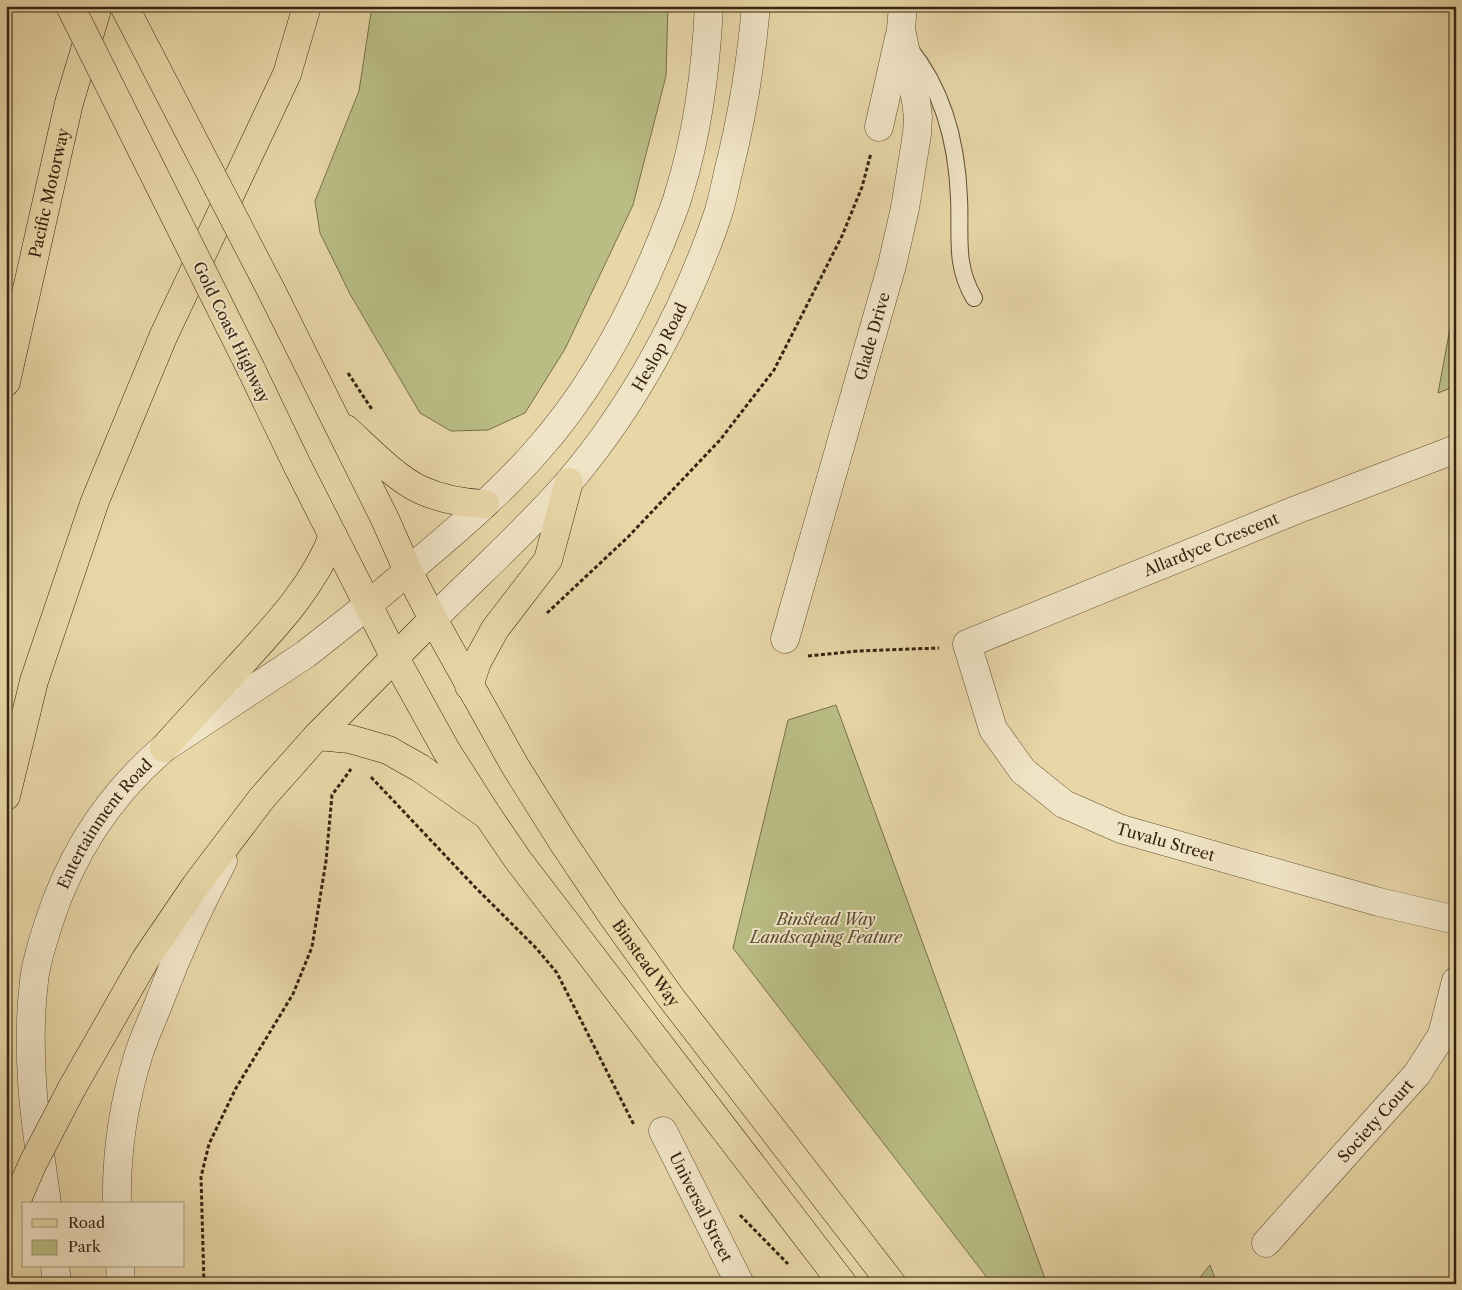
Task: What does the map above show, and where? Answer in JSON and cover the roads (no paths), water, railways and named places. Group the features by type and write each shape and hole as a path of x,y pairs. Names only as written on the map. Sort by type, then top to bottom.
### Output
{"main road":[{"name":"Gold Coast Highway","path":"70,6 395,658"},
{"name":"Pacific Motorway","path":"6,382 69,104 98,6"},
{"path":"8,1221 34,1163 72,1088 146,960 201,878 262,798 317,736 433,619 272,292 124,6"},
{"path":"6,796 34,681 95,501 163,338 287,74 307,6"},
{"path":"335,419 404,480 437,496 460,503 485,504"},
{"path":"469,686 477,662 494,629 548,560 569,482"},
{"path":"164,748 294,604 306,589 324,559 334,536"},
{"name":"Entertainment Road","path":"368,605 408,571"},
{"name":"Binstead Way","path":"433,619 520,774 614,918 669,995 892,1284"},
{"path":"395,658 431,725 518,860 843,1284"},
{"path":"317,736 350,739 363,754 388,750 420,768 488,816"}],"street":[{"path":"408,571 485,504 537,452 596,371 624,322 653,260 679,193 695,129 706,63 709,6"},
{"name":"Heslop Road","path":"433,619 540,514 569,482 601,441 643,376 672,324 715,222 734,150 744,101 756,6"},
{"path":"879,127 902,25"},
{"name":"Glade Drive","path":"785,639 892,266 905,208 918,117 902,25"},
{"name":"Allardyce Crescent","path":"967,644 1296,510 1456,449"},
{"name":"Entertainment Road","path":"47,1202 32,1082 31,1012 34,979 43,940 57,896 72,864 106,807 124,786 164,748 306,654 368,605"},
{"name":"Tuvalu Street","path":"967,644 993,729 1023,771 1064,804 1121,829 1379,902 1456,920"},
{"path":"117,1202 117,1174 127,1099 139,1054 171,969 194,920 233,843 262,798"},
{"name":"Society Court","path":"1266,1243 1417,1074 1442,1035 1456,981"},
{"name":"Universal Street","path":"663,1131 740,1284"},
{"path":"56,1268 57,1284"},
{"path":"120,1268 121,1284"}],"lane":[{"path":"902,25 928,74 944,110 958,167 961,269 966,285 974,298"}],"park label":[{"name":"Binstead Way Landscaping Feature","path":"826,928"}]}
